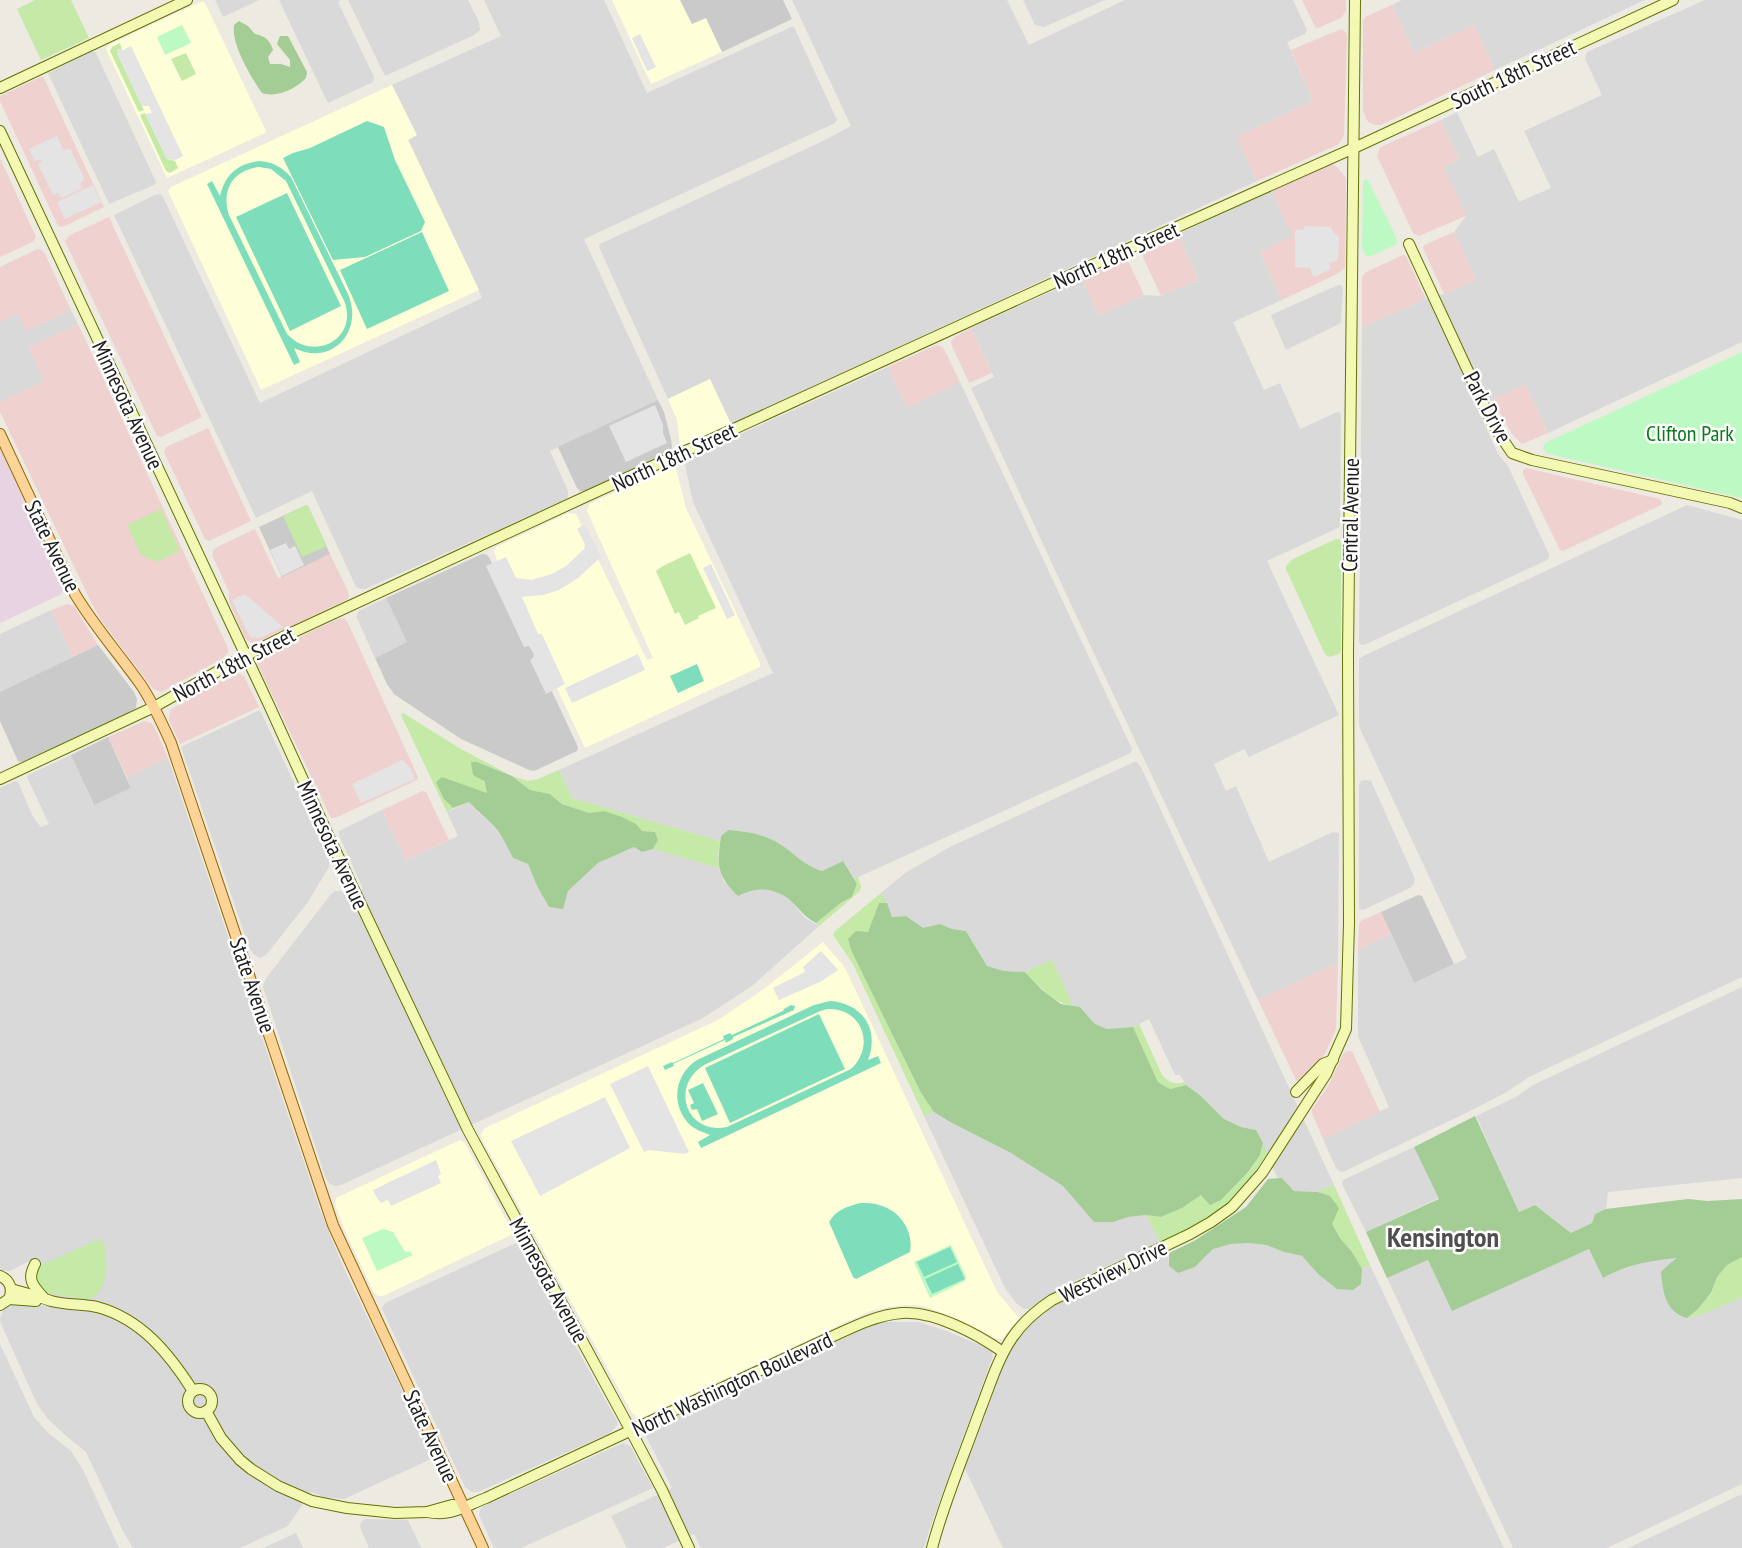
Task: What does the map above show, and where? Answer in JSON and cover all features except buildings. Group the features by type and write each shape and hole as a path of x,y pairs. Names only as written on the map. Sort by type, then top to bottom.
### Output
{"main road":[{"path":"0,88 187,0"},
{"name":"Central Avenue","path":"1346,1029 1349,924 1348,655 1355,0"},
{"name":"South 18th Street","path":"1354,148 1673,0"},
{"name":"Minnesota Avenue","path":"0,130 244,656 468,1130 631,1431 690,1548"},
{"name":"North 18th Street","path":"0,779 154,707 244,656 570,504 1354,148"},
{"name":"Park Drive","path":"1409,244 1493,425 1512,453 1532,460 1720,501 1742,508"},
{"name":"State Avenue","path":"0,434 75,594 90,619 142,686 171,743 333,1225 483,1548"},
{"name":"Westview Drive","path":"932,1548 958,1468 1003,1352 1013,1336 1027,1320 1052,1300 1190,1234 1232,1207 1262,1173 1326,1074 1346,1029"},
{"path":"1296,1092 1323,1064 1333,1060"},
{"path":"35,1264 30,1278 35,1288 47,1299 96,1307 124,1318 149,1336 168,1354 193,1391"},
{"path":"0,1276 8,1282 7,1298 42,1302 47,1299"},
{"name":"North Washington Boulevard","path":"206,1411 230,1449 245,1464 278,1486 312,1501 347,1508 395,1513 427,1512 452,1505 464,1506 486,1498 850,1328 884,1316 904,1313 924,1315 970,1332 1003,1352"},
{"path":"200,1389 210,1394 212,1402 206,1411 198,1413 189,1406 189,1398 193,1391 200,1389"}],"shaded area":[{"path":"215,0 259,0 223,17"},
{"path":"279,0 341,0 338,2 374,77 373,82 328,103"},
{"path":"348,0 468,0 479,22 480,30 474,35 385,76"},
{"path":"484,0 604,0 647,93 794,27 837,120 835,123 584,239 658,400 550,451 568,491 568,497 565,500 365,589 360,589 356,587 312,491 256,518 114,215 155,195 162,195 260,403 482,298 408,139 416,135 392,85 501,36"},
{"path":"612,0 680,0 692,24 706,17 722,52 651,84"},
{"path":"680,0 783,0 792,19 722,52 706,18 692,24"},
{"path":"792,0 1007,0 1029,45 1125,0 1293,0 1307,30 1305,34 1287,42 1313,101 1237,137 1257,181 731,424 710,379 668,399 599,247 600,244 851,126"},
{"path":"1023,0 1105,0 1044,27 1035,25"},
{"path":"1302,0 1346,0 1346,11 1341,18 1318,28 1315,27"},
{"path":"1402,0 1645,0 1495,70 1474,25 1414,53 1392,5"},
{"path":"1705,0 1742,0 1742,342 1548,433 1525,384 1477,408 1498,454 1508,466 1549,557 1547,560 1361,645 1359,642 1362,327 1476,280 1454,232 1466,216 1443,167 1459,160 1441,120 1457,112 1478,157 1494,149 1519,202 1551,188 1524,131 1602,95 1585,59 1587,52"},
{"path":"200,2 206,5 266,131 167,178 106,49 108,45"},
{"path":"1392,5 1414,53 1474,25 1495,70 1381,125 1368,122 1363,111 1363,20"},
{"path":"1341,29 1346,32 1347,37 1344,135 1341,141 1337,145 1257,181 1236,137 1313,101 1291,50"},
{"path":"640,34 656,67 647,71 632,38"},
{"path":"131,46 183,156 175,160 167,159 145,114 152,113 149,106 142,106 117,53 117,49 123,50"},
{"path":"93,51 96,53 156,182 154,185 109,204 48,73"},
{"path":"43,76 104,207 63,227 58,226 0,101 0,96"},
{"path":"392,85 417,135 408,140 479,290 261,390 168,191 171,187"},
{"path":"1441,120 1459,160 1444,167 1466,216 1419,236 1413,233 1377,156 1380,148 1385,145"},
{"path":"57,136 64,151 70,148 85,180 80,183 82,188 61,198 58,193 53,195 38,164 42,162 42,159 35,161 29,149"},
{"path":"0,158 36,237 33,242 0,257"},
{"path":"1328,165 1334,165 1346,178 1345,268 1282,300 1260,252 1292,236 1272,191"},
{"path":"93,185 101,202 65,219 57,202"},
{"path":"1272,191 1293,236 1260,252 1282,300 1233,322 1264,390 1280,383 1300,429 1335,413 1341,414 1340,525 1338,528 1267,561 1339,715 1249,757 1244,749 1214,764 1226,791 1236,786 1269,862 1333,832 1339,833 1338,963 1258,1000 971,388 994,377 971,328 1081,278 1099,315 1144,295 1161,296 1198,280 1178,234"},
{"path":"109,217 202,417 161,437 157,436 65,241 70,235"},
{"path":"1304,226 1331,227 1339,239 1338,260 1329,263 1331,269 1314,277 1310,268 1295,267 1295,230 1304,230"},
{"path":"1454,232 1476,280 1444,294 1423,248 1424,245"},
{"path":"1178,234 1198,280 1161,296 1142,255 1146,248"},
{"path":"41,249 45,254 71,310 26,331 18,313 0,322 0,267"},
{"path":"1403,255 1406,256 1426,299 1362,327 1362,277 1366,272"},
{"path":"1122,260 1129,263 1144,295 1099,315 1081,278"},
{"path":"1338,285 1343,288 1341,323 1286,350 1271,315"},
{"path":"71,310 78,324 29,347 44,381 0,402 0,322 18,313 26,330"},
{"path":"78,324 228,648 228,653 223,658 162,692 153,689 101,620 0,412 0,402 44,381 29,347"},
{"path":"971,328 992,373 969,383 951,341"},
{"path":"936,345 944,349 960,382 907,408 888,367"},
{"path":"888,367 907,408 960,382 1132,749 1131,753 854,879 843,861 822,871 808,866 778,843 744,831 728,830 721,836 720,841 572,798 559,770 773,673 693,502 685,465 688,458"},
{"path":"710,379 731,424 680,447 677,420 668,399"},
{"path":"1525,384 1548,433 1522,444 1512,434 1493,400"},
{"path":"658,400 664,412 671,439 670,451 585,491 580,491 558,447"},
{"path":"655,405 667,443 626,462 609,426"},
{"path":"208,428 251,521 209,541 205,539 164,452 166,447"},
{"path":"0,449 64,585 62,594 0,623"},
{"path":"675,465 686,508 760,667 585,748 494,550 568,513 576,514 647,660 653,658 587,511 589,504"},
{"path":"1526,468 1660,499 1662,502 1661,505 1563,551 1560,550 1523,474"},
{"path":"306,505 330,554 282,577 259,527"},
{"path":"1687,505 1742,520 1742,977 1529,1077 1505,1093 1472,1110 1343,1172 1339,1171 1323,1139 1389,1107 1358,1036 1358,950 1391,934 1414,983 1467,958 1361,731 1359,724 1359,659"},
{"path":"585,524 601,557 578,578 559,590 543,595 522,597 538,634 542,634 565,684 546,694 530,660 534,654 529,646 524,647 486,566 506,557 516,578 531,580 552,574 566,566 584,549 585,544 577,529"},
{"path":"255,529 278,578 330,554 348,591 349,598 263,640 251,643 242,632 229,601 229,592 212,555 214,549"},
{"path":"286,543 289,549 295,546 304,565 282,576 270,550"},
{"path":"482,554 489,557 578,747 577,751 534,771 461,739 394,694 375,658 407,642 386,598"},
{"path":"711,564 735,615 727,619 703,568"},
{"path":"245,594 283,627 259,638 251,637 232,600"},
{"path":"386,598 407,642 375,658 356,616 359,611"},
{"path":"67,604 74,606 98,645 73,657 51,610"},
{"path":"51,610 73,657 0,692 0,634"},
{"path":"340,618 345,619 348,623 418,777 417,780 331,818 257,663 257,658"},
{"path":"98,645 134,692 137,699 136,708 22,762 18,761 0,721 0,692"},
{"path":"638,654 645,670 572,703 565,688"},
{"path":"236,672 244,676 259,707 180,744 169,720 170,710"},
{"path":"260,710 330,860 329,867 308,902 267,954 260,958 253,954 249,947 181,747"},
{"path":"145,721 154,726 168,758 127,777 108,737"},
{"path":"108,737 131,788 94,805 71,755"},
{"path":"71,755 93,804 131,788 127,777 168,758 320,1210 342,1264 432,1453 432,1458 429,1460 344,1499 324,1497 311,1492 286,1527 240,1548 133,1548 86,1452 47,1418 37,1404 1,1324 0,1318 3,1310 12,1304 46,1306 46,1291 35,1258 10,1271 0,1271 0,788 15,781 18,782 33,817 41,827 49,824 27,777"},
{"path":"402,760 410,767 415,779 361,803 352,784"},
{"path":"1134,762 1141,767 1334,1185 1318,1192 1294,1191 1282,1178 1278,1179 1256,1130 1241,1127 1224,1119 1201,1096 1186,1085 1180,1075 1175,1075 1149,1019 1133,1027 1107,1029 1095,1024 1080,1007 1073,1006 1052,960 1025,972 1004,971 987,966 966,931 940,924 923,929 906,916 892,917 881,893 905,873 950,847"},
{"path":"1361,781 1371,781 1415,879 1410,888 1363,910 1359,909 1359,785"},
{"path":"423,791 426,792 449,840 406,860 382,810"},
{"path":"469,802 494,826 513,858 528,864 537,886 568,891 598,863 634,847 642,852 653,849 719,868 724,882 748,890 777,891 793,903 805,918 819,926 752,986 703,1018 335,1186 326,1179 263,987 264,983 331,894 341,891 347,896 363,889 339,831 382,810 406,860 458,836 447,812"},
{"path":"1418,895 1422,896 1454,964 1414,983 1381,912"},
{"path":"1381,912 1391,934 1358,950 1359,924 1362,920"},
{"path":"823,942 848,974 997,1292 1019,1318 1000,1339 923,1306 907,1305 870,1311 639,1419 632,1413 481,1134 485,1128 718,1020 764,989"},
{"path":"821,951 838,970 820,982 779,1000 773,988 805,972 803,967"},
{"path":"1338,963 1336,1029 1325,1054 1308,1077 1300,1082 1296,1080 1258,1000"},
{"path":"1742,987 1742,1178 1608,1192 1606,1209 1595,1214 1592,1223 1571,1233 1535,1205 1519,1212 1476,1116 1516,1097 1533,1085"},
{"path":"1352,1051 1380,1112 1323,1139 1312,1109 1328,1086 1343,1054"},
{"path":"648,1066 689,1152 685,1154 649,1150 644,1152 610,1084"},
{"path":"605,1097 630,1148 540,1196 511,1141"},
{"path":"934,1112 1011,1153 1064,1186 1095,1222 1113,1222 1146,1215 1160,1242 1066,1285 1029,1309 1024,1309 1016,1303 1005,1288 924,1116"},
{"path":"460,1140 465,1143 512,1231 511,1235 383,1296 378,1296 374,1293 345,1231 335,1204 336,1198"},
{"path":"1414,1147 1439,1198 1366,1232 1342,1184 1343,1180"},
{"path":"436,1160 441,1174 438,1176 441,1183 391,1206 388,1200 381,1203 377,1198 373,1190"},
{"path":"516,1243 519,1244 617,1421 617,1425 610,1433 478,1492 472,1492 465,1487 382,1309 385,1303"},
{"path":"1231,1244 1266,1245 1302,1256 1319,1275 1337,1289 1361,1284 1362,1269 1370,1265 1504,1548 1003,1548 965,1469 965,1464 999,1373 1018,1338 1033,1320 1057,1303 1168,1251 1169,1266 1195,1267 1213,1249"},
{"path":"1589,1249 1603,1278 1613,1272 1655,1259 1679,1258 1668,1265 1701,1315 1742,1297 1742,1484 1607,1548 1513,1548 1387,1278 1428,1260 1452,1310"},
{"path":"879,1322 918,1322 987,1348 993,1356 924,1548 701,1548 694,1534 663,1548 627,1548 611,1516 672,1488 645,1434 647,1430"},
{"path":"0,1344 34,1417 47,1432 71,1451 83,1470 119,1548 0,1548"},
{"path":"623,1443 630,1446 653,1488 521,1548 494,1548 479,1515 484,1506"},
{"path":"1742,1494 1742,1548 1628,1548"},
{"path":"365,1519 408,1520 421,1548 369,1548 360,1527 361,1522"},
{"path":"296,1533 303,1548 263,1548"}],"green space":[{"path":"35,0 71,0 89,38 41,60 17,9"},
{"path":"239,21 255,34 269,41 273,50 268,57 270,64 290,67 290,60 277,44 280,36 288,36 307,72 306,78 286,92 262,93 239,51 234,25"},
{"path":"182,25 191,43 165,55 157,37"},
{"path":"120,43 122,50 118,49 117,53 144,110 139,112 110,51 112,47"},
{"path":"186,53 196,74 182,81 171,59"},
{"path":"145,113 167,159 175,161 178,168 170,173 166,171 140,115"},
{"path":"367,121 384,127 395,160 425,222 421,231 365,257 333,260 283,158"},
{"path":"259,161 273,164 291,177 348,294 352,308 352,321 341,342 321,353 308,353 294,348 300,362 294,365 207,184 212,181 220,196 229,176 238,168","holes":["259,167 271,169 286,181 345,303 347,316 345,327 330,343 309,346 297,342 287,334 229,215 228,190 236,177 250,169"]},
{"path":"1365,179 1368,180 1397,242 1371,256 1366,256 1362,249 1363,182"},
{"path":"287,193 341,306 290,331 236,217"},
{"path":"422,232 449,291 367,329 340,270"},
{"name":"Clifton Park","path":"1742,352 1742,498 1551,455 1543,446 1545,443"},
{"path":"306,505 327,546 302,557 283,516"},
{"path":"161,509 180,551 157,562 141,555 127,525"},
{"path":"1336,539 1341,542 1341,650 1339,654 1330,657 1323,650 1286,566 1293,559"},
{"path":"690,553 716,608 685,625 679,612 675,614 656,571"},
{"path":"697,664 704,681 678,693 670,676"},
{"path":"403,713 461,749 512,776 477,762 487,793 442,777 444,799 453,808 447,812 401,715"},
{"path":"471,762 477,762 512,776 530,790 550,794 562,804 589,813 604,811 622,817 636,824 642,831 655,832 658,840 653,849 642,852 634,847 598,863 568,891 563,909 549,907 528,864 513,858 502,836 493,825 469,802 453,808 444,799 436,782 442,777 487,793 484,781 473,775"},
{"path":"559,770 572,798 720,841 719,868 653,849 658,840 655,832 642,831 636,824 604,811 589,813 562,804 550,794 530,790 512,776 528,781"},
{"path":"728,830 766,837 822,871 843,861 857,884 852,897 842,902 816,923 782,894 760,889 738,896 720,869 721,836"},
{"path":"858,877 860,891 819,926 816,923 842,902 852,897 857,884 854,879"},
{"path":"881,893 887,903 879,903 868,932 848,939 851,950 921,1093 934,1112 924,1116 853,964 833,935"},
{"path":"879,903 887,903 892,917 906,916 923,928 940,924 966,931 987,966 1004,971 1025,972 1042,990 1061,1004 1080,1007 1095,1024 1107,1029 1133,1027 1158,1082 1170,1089 1186,1085 1201,1096 1224,1119 1241,1127 1256,1130 1263,1143 1260,1155 1247,1173 1221,1200 1210,1205 1201,1195 1182,1208 1161,1217 1146,1215 1113,1222 1094,1222 1063,1186 1011,1153 934,1112 921,1093 851,950 848,939 856,931 868,932"},
{"path":"1052,960 1073,1006 1052,997 1025,972"},
{"path":"830,1001 841,1003 859,1012 870,1028 872,1038 868,1060 878,1056 881,1063 701,1148 698,1142 710,1135 689,1124 679,1108 678,1090 684,1073 697,1060 814,1005","holes":["827,1009 849,1014 857,1021 864,1039 859,1060 851,1069 727,1127 713,1128 693,1117 687,1107 685,1096 687,1085 693,1074 704,1065 818,1012"]},
{"path":"791,1005 795,1006 794,1010 733,1037 726,1043 725,1040 665,1070 663,1066 724,1039 723,1036 730,1033 732,1035 783,1011"},
{"path":"819,1014 845,1069 730,1123 705,1068"},
{"path":"1139,1024 1162,1075 1172,1083 1184,1082 1186,1085 1170,1089 1158,1082 1133,1027"},
{"path":"703,1083 718,1114 702,1121 697,1109 692,1110 690,1105 694,1103 688,1090"},
{"path":"1475,1116 1519,1212 1535,1205 1571,1233 1592,1223 1595,1214 1606,1209 1688,1199 1708,1201 1742,1199 1742,1257 1727,1265 1717,1277 1711,1293 1687,1318 1670,1306 1663,1287 1661,1272 1677,1258 1639,1264 1603,1278 1589,1249 1452,1311 1428,1260 1387,1278 1366,1232 1439,1199 1414,1147"},
{"path":"1263,1143 1267,1154 1233,1199 1207,1218 1160,1242 1146,1215 1161,1217 1182,1208 1260,1155"},
{"path":"1282,1178 1294,1191 1318,1192 1330,1196 1339,1208 1332,1224 1362,1269 1361,1284 1353,1290 1337,1289 1319,1275 1302,1256 1266,1245 1249,1243 1231,1244 1213,1249 1195,1267 1178,1273 1169,1266 1169,1253 1194,1241 1246,1207 1268,1179"},
{"path":"1334,1185 1370,1265 1362,1269 1332,1224 1330,1196 1318,1192"},
{"path":"860,1203 877,1204 893,1211 904,1222 911,1244 910,1252 856,1279 853,1277 829,1222 842,1210"},
{"path":"383,1229 393,1232 404,1250 410,1251 413,1255 377,1271 362,1238"},
{"path":"97,1240 103,1241 106,1272 102,1288 97,1294 85,1299 51,1294 37,1285 37,1267"},
{"path":"951,1245 966,1277 965,1281 930,1298 914,1262"},
{"path":"950,1247 957,1262 924,1277 917,1262"},
{"path":"1742,1257 1742,1297 1701,1315 1687,1318 1711,1294 1717,1277 1727,1265"},
{"path":"958,1264 965,1279 932,1294 925,1279"}],"district":[{"name":"Kensington","path":"1443,1237"}]}
